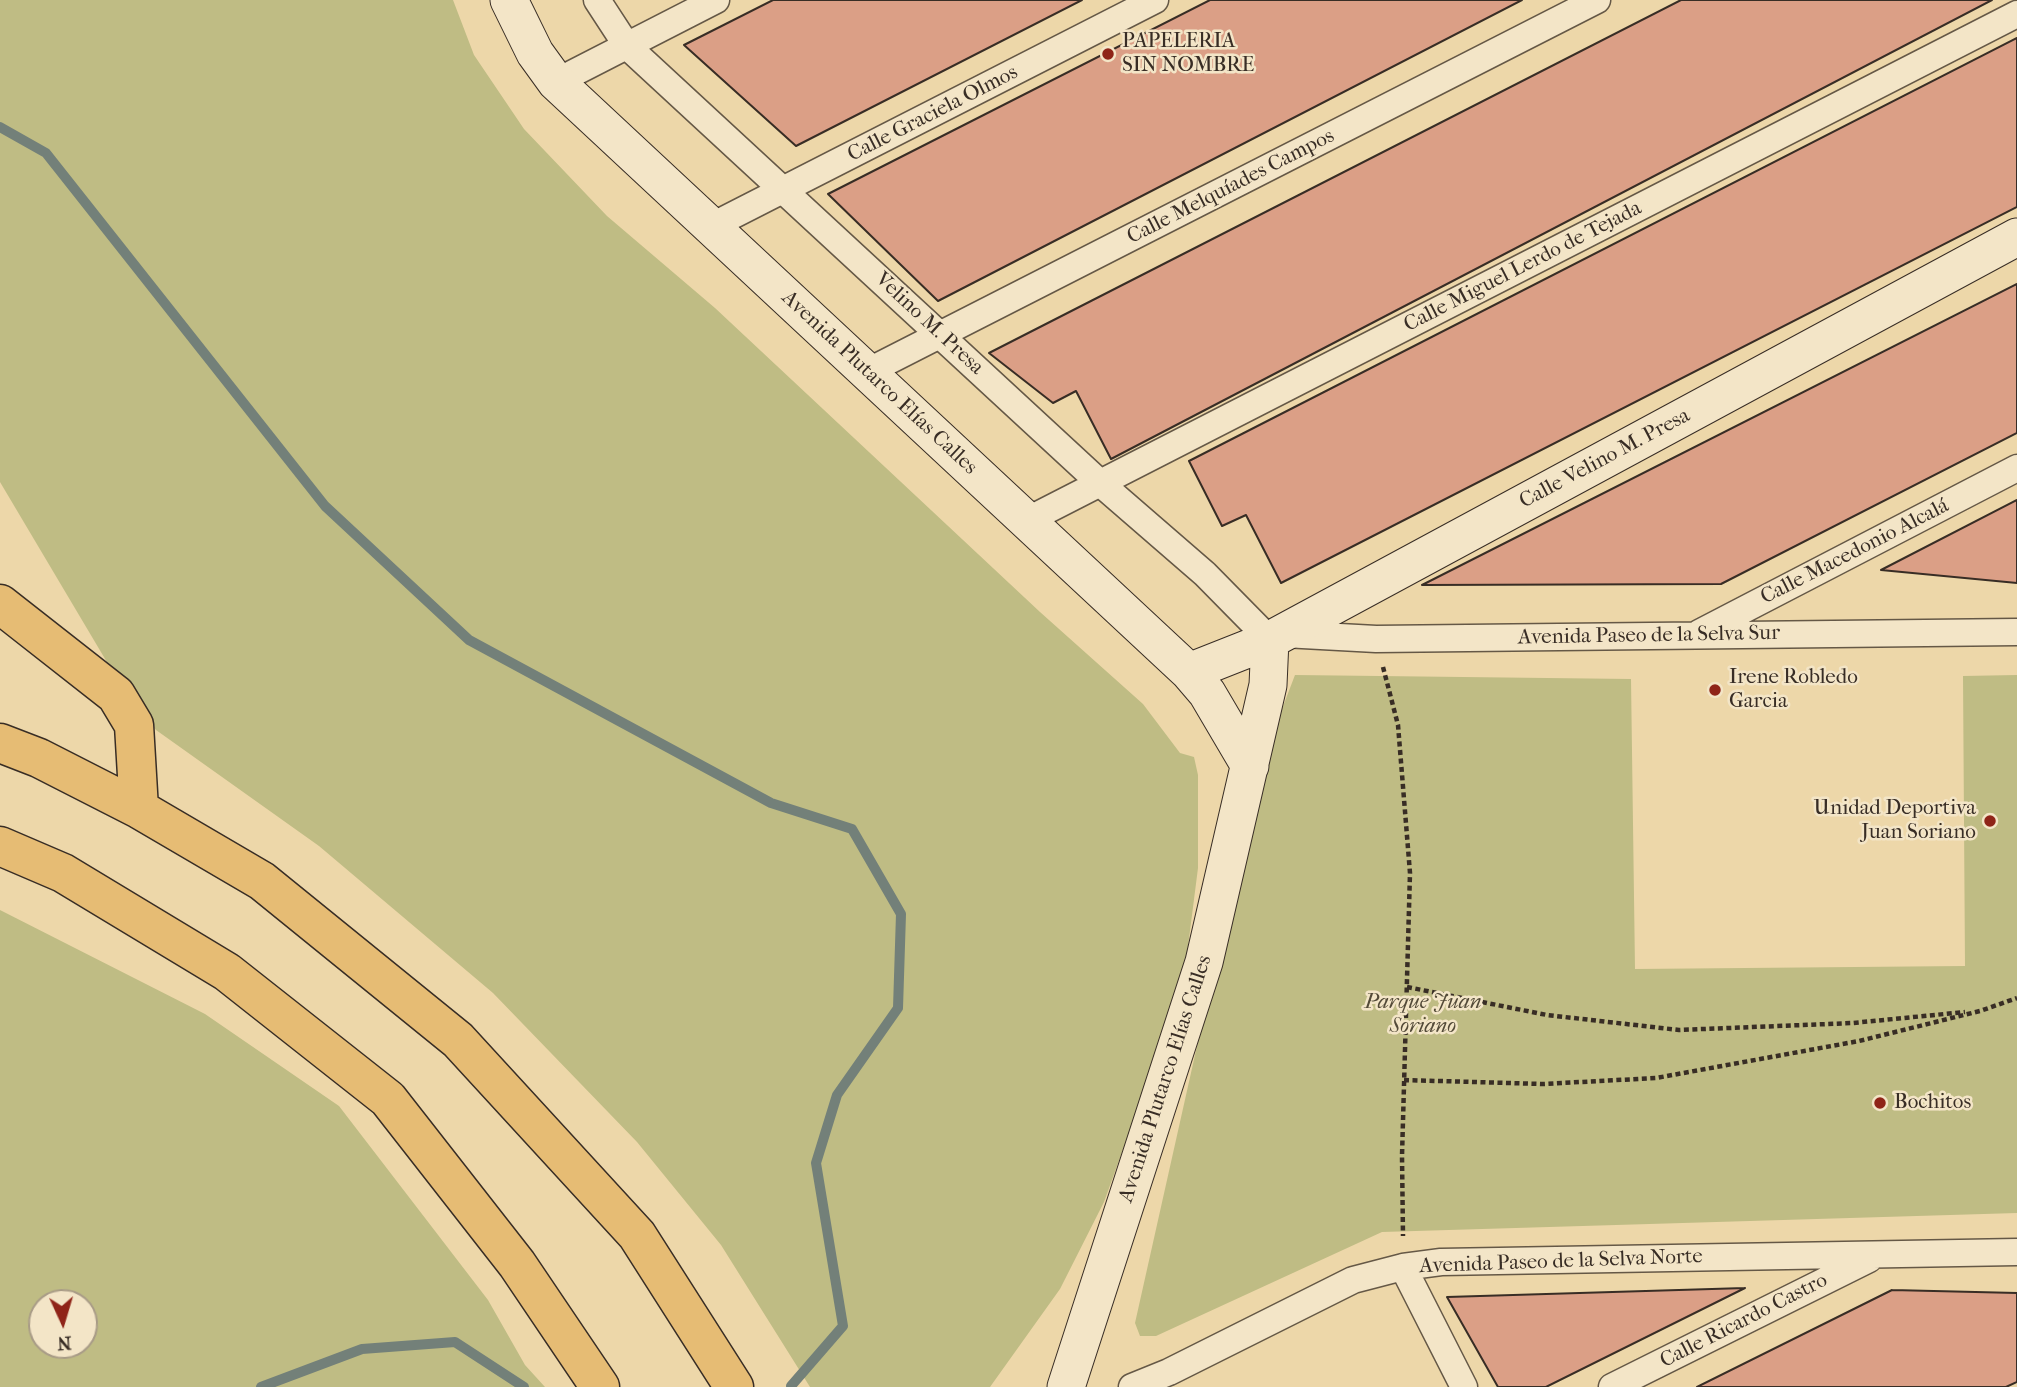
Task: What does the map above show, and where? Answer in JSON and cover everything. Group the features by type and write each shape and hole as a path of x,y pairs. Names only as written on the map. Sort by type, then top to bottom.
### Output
{"highway":[{"path":"0,604 116,695 134,725 139,809"},
{"path":"0,743 39,758 139,809 262,881 458,1040 637,1235 734,1387"},
{"path":"0,846 63,873 227,972 388,1099 517,1264 600,1387"}],"street":[{"name":"Avenida Plutarco Elías Calles","path":"509,0 535,52 556,82 865,373 1028,520 1189,672 1207,693 1250,766"},
{"name":"Velino M. Presa","path":"597,0 627,46 1100,483 1275,637"},
{"path":"556,82 716,0"},
{"name":"Calle Graciela Olmos","path":"710,227 1155,0"},
{"name":"Calle Melquíades Campos","path":"865,373 1597,0"},
{"name":"Calle Miguel Lerdo de Tejada","path":"1028,520 2017,14"},
{"name":"Calle Velino M. Presa","path":"1189,672 1275,637 2017,237"},
{"name":"Calle Macedonio Alcalá","path":"1694,636 2017,468"},
{"name":"Avenida Paseo de la Selva Sur","path":"1275,637 1376,639 2017,632"},
{"name":"Avenida Plutarco Elías Calles","path":"1066,1387 1204,962 1268,685 1275,637"},
{"name":"Avenida Paseo de la Selva Norte","path":"1132,1387 1169,1372 1353,1280 1441,1262 2017,1252"},
{"name":"Calle Ricardo Castro","path":"1612,1387 1877,1255"},
{"path":"1403,1268 1464,1387"}],"path":[{"path":"1376,639 1399,738 1410,873 1404,1080 1403,1268"},
{"path":"1407,987 1547,1015 1679,1030 1853,1023 1980,1011"},
{"path":"1404,1080 1544,1084 1656,1078 1859,1041 1980,1011 2017,998"}],"green space":[{"path":"0,0 453,0 474,55 524,129 607,216 715,308 1040,612 1143,704 1180,753 1194,757 1198,775 1198,868 1186,962 1148,1080 1104,1202 1060,1289 990,1387 810,1387 721,1245 637,1142 493,993 319,846 156,730 133,706 0,482"},
{"name":"Parque Juan Soriano","path":"1295,675 1631,679 1635,969 1965,966 1963,676 2017,675 2017,1213 1382,1232 1156,1336 1140,1336 1135,1323 1259,769"},
{"path":"0,910 205,1014 339,1106 488,1300 525,1365 545,1387 0,1387"}],"building":[{"path":"773,0 1082,0 796,146 684,45"},
{"path":"1210,0 1522,0 938,301 828,194"},
{"path":"1681,0 1992,0 1111,459 1076,391 1053,403 989,353"},
{"path":"2017,38 2017,207 1281,583 1246,515 1222,526 1189,461"},
{"path":"2017,284 2017,433 1721,584 1422,585"},
{"path":"2017,500 2017,583 1881,570"},
{"path":"1745,1288 1546,1387 1498,1387 1447,1297"},
{"path":"1892,1290 2017,1293 2017,1382 2006,1387 1697,1387"}],"waterway":[{"path":"0,127 46,153 325,506 469,640 771,803 852,829 901,914 898,1008 837,1095 816,1163 843,1326 791,1386"},
{"path":"261,1387 362,1349 455,1342 524,1387"}],"place":[{"name":"PAPELERIA SIN NOMBRE","path":"1108,54"},
{"name":"Irene Robledo Garcia","path":"1715,690"},
{"name":"Unidad Deportiva Juan Soriano","path":"1990,821"},
{"name":"Bochitos","path":"1880,1103"}]}
